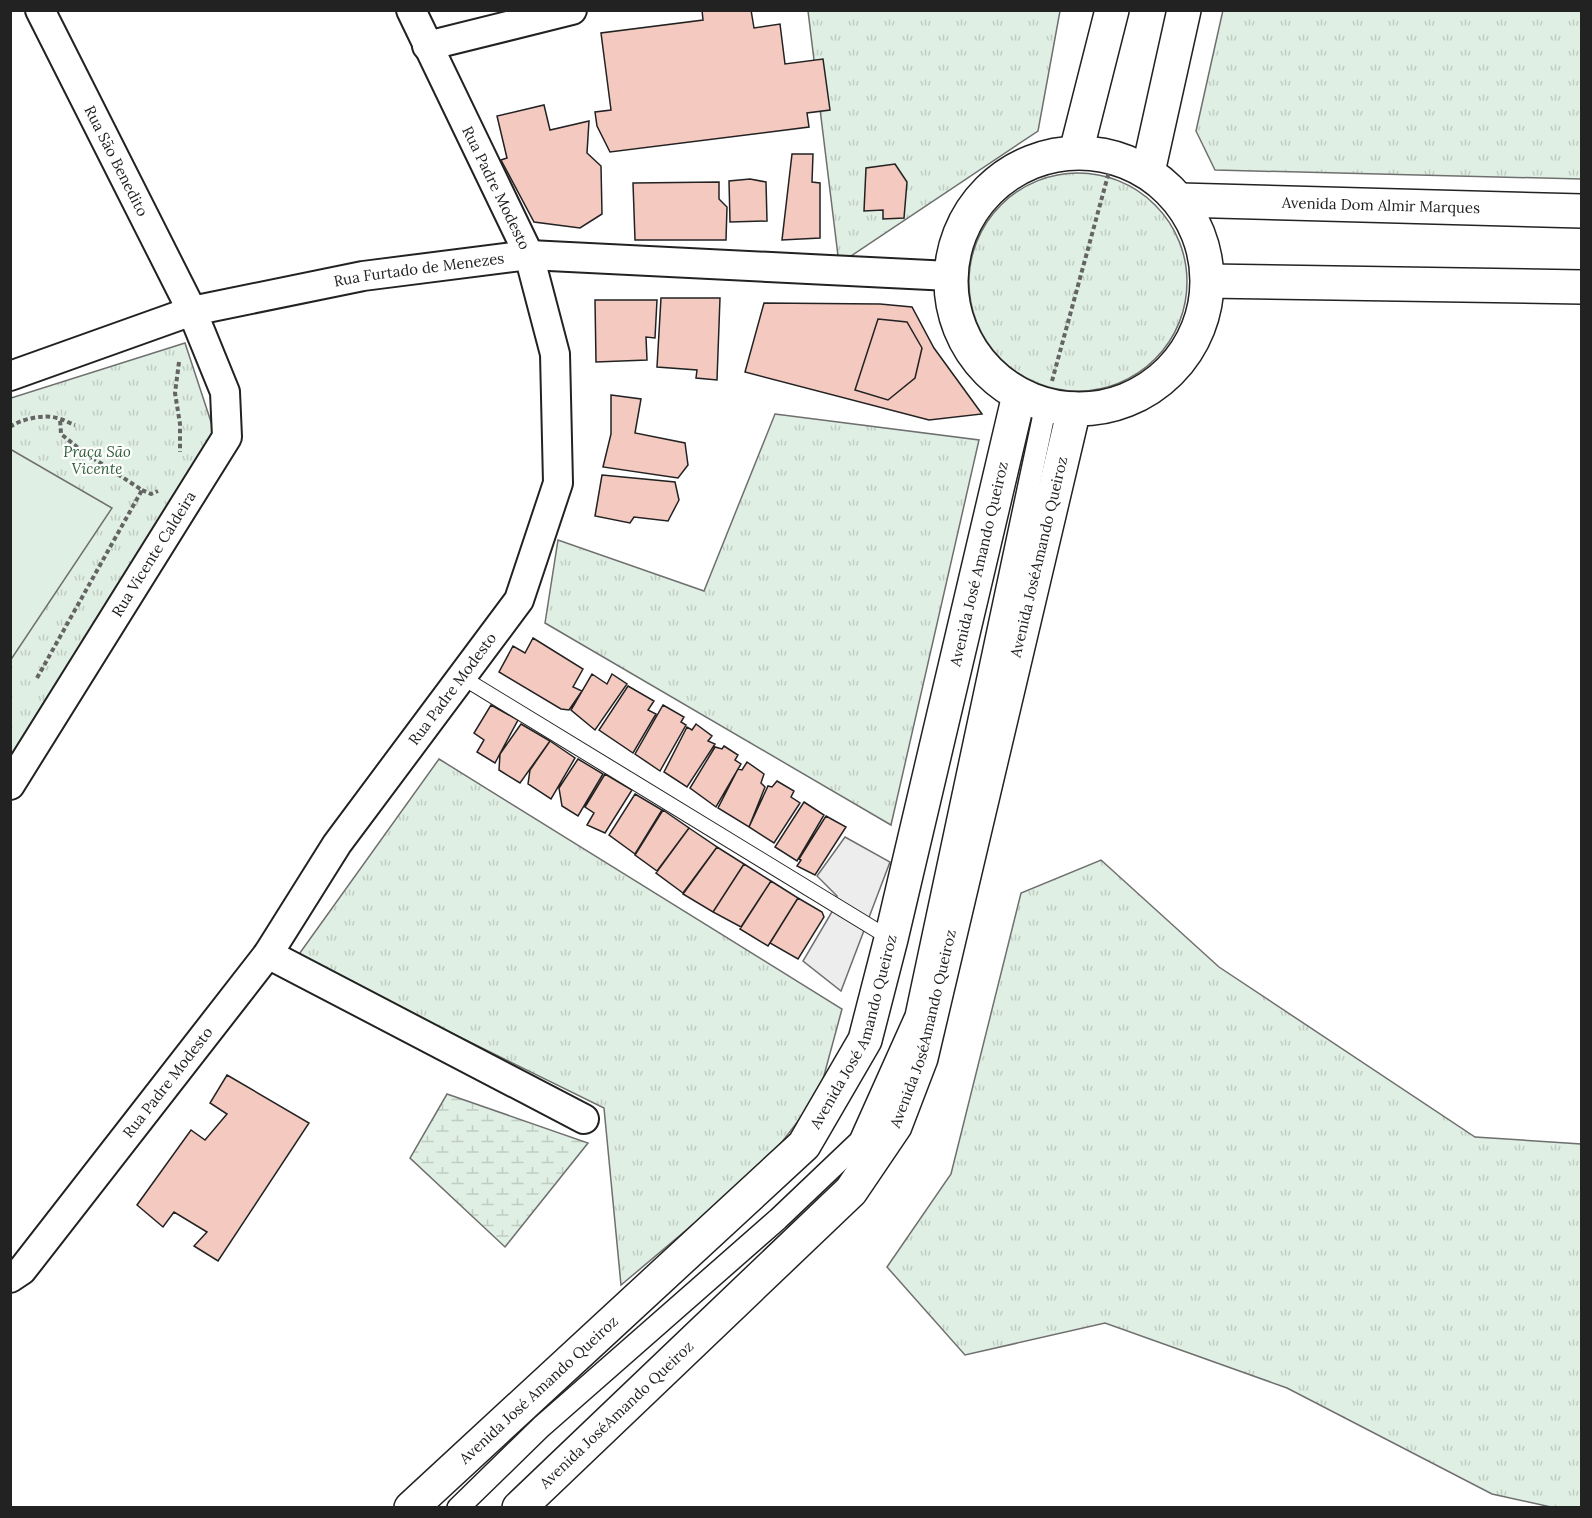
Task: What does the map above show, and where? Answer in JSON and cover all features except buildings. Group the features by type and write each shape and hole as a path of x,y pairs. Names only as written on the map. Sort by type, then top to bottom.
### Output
{"main road":[{"path":"1076,152 1112,10"},
{"path":"1148,172 1184,10"},
{"path":"1076,152 1113,157 1148,172 1180,200 1201,238 1208,281 1202,321 1182,358 1152,386 1115,404 1046,403 990,373 967,345 954,311 950,276 957,238 975,204 1003,177 1038,159 1076,152"},
{"name":"Avenida Dom Almir Marques","path":"1180,200 1581,211"},
{"path":"1208,281 1581,286"},
{"name":"Avenida José Amando Queiroz","path":"411,1508 804,1145 865,1040 891,939 1046,403"},
{"name":"Avenida JoséAmando Queiroz","path":"519,1508 851,1191 895,1126 921,1058 1046,403"}],"street":[{"name":"Rua São Benedito","path":"40,10 192,311"},
{"name":"Rua Padre Modesto","path":"10,1278 22,1270 268,954 337,844 460,676 519,600 558,483 555,354 529,255 411,10"},
{"path":"427,46 572,10"},
{"name":"Rua Furtado de Menezes","path":"10,376 192,311 363,276 529,255 950,276"},
{"name":"Rua Vicente Caldeira","path":"10,785 227,437 225,392 192,311"},
{"path":"458,1508 541,1427 778,1219 860,1141 915,1016 1046,403"},
{"path":"268,954 584,1119"}],"lane":[{"path":"460,676 891,939"}],"path":[{"path":"1046,403 1113,157"},
{"path":"180,358 177,366 176,393 180,424 180,460"},
{"path":"10,427 15,423 41,417 60,419 75,425"},
{"path":"60,419 61,434 82,451 142,490 151,494 164,488"},
{"path":"36,682 142,490"}],"green space":[{"path":"1223,10 1581,11 1581,179 1215,170 1196,131"},
{"path":"808,11 1060,11 1038,131 839,264"},
{"path":"1078,173 1099,175 1120,181 1139,191 1155,205 1169,221 1179,240 1185,261 1187,282 1185,303 1179,324 1169,343 1155,359 1139,373 1120,383 1099,389 1078,391 1057,389 1036,383 1017,373 1001,359 987,343 977,324 971,303 969,282 971,261 977,240 987,221 1001,205 1017,191 1036,181 1057,175"},
{"name":"Praça São Vicente","path":"185,343 215,434 11,758 11,398"},
{"path":"775,414 979,440 891,825 545,623 558,540 704,591"},
{"path":"10,449 112,508 12,658 10,657"},
{"path":"439,759 842,1009 819,1094 765,1164 621,1285 604,1108 297,957"},
{"path":"1101,860 1219,967 1475,1137 1581,1144 1581,1507 1551,1507 1492,1494 1287,1388 1105,1323 965,1355 887,1267 951,1174 1021,893"},
{"path":"447,1094 588,1143 505,1247 410,1158"}],"shaded area":[{"path":"845,837 890,862 841,991 803,961 836,905 837,896 817,876"}]}
